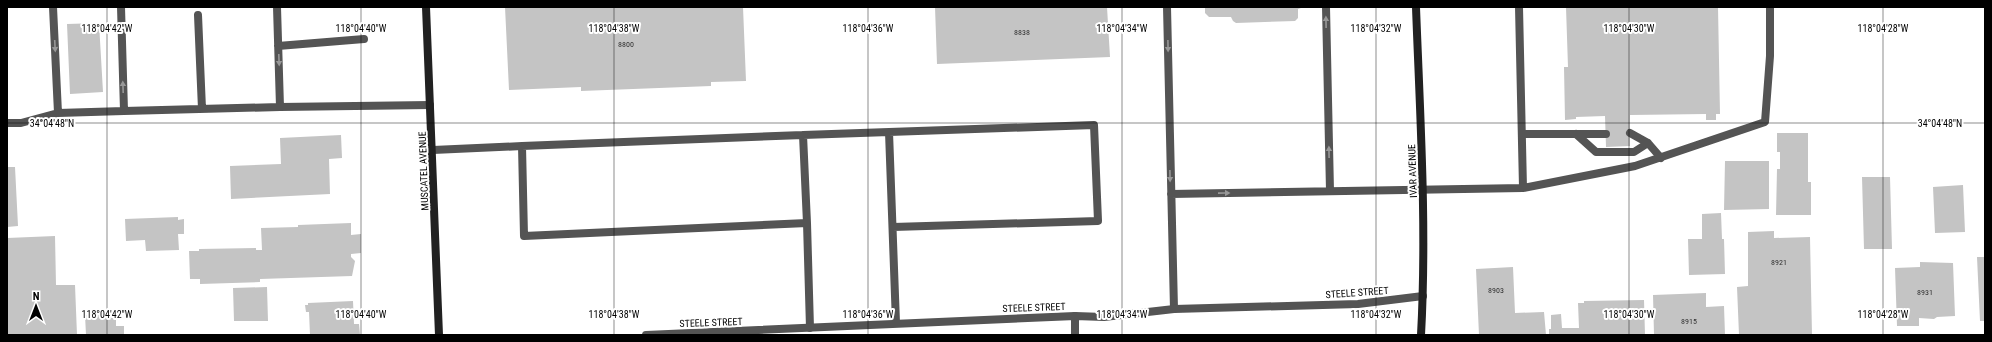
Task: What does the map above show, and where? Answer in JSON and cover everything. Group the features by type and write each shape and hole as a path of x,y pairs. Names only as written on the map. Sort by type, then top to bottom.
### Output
{"street":[{"path":"53,7 58,113"},
{"path":"121,7 124,112"},
{"path":"277,7 280,106"},
{"name":"MUSCATEL AVENUE","path":"426,7 433,150 439,335"},
{"path":"1167,7 1174,309"},
{"path":"1326,7 1330,191"},
{"name":"IVAR AVENUE","path":"1416,7 1422,190 1423,296 1421,335"},
{"path":"1519,7 1523,188"},
{"path":"1171,194 1523,188 1635,166 1661,158 1765,122 1770,56 1770,7"},
{"path":"198,15 202,109"},
{"path":"278,46 364,39"},
{"path":"7,123 21,123 58,113 280,106 430,105"},
{"path":"433,150 803,134 1094,125 1098,221 893,227"},
{"path":"889,132 896,323"},
{"path":"1630,133 1648,143 1661,158"},
{"path":"803,134 810,328"},
{"path":"1522,134 1606,134"},
{"path":"1576,134 1596,152 1634,152 1648,143"},
{"path":"522,146 524,236 807,223"},
{"name":"STEELE STREET","path":"646,335 896,323 1075,316 1104,317 1174,309 1358,304 1423,296"},
{"path":"1075,316 1075,335"}],"building":[{"path":"505,7 743,7 746,81 711,82 711,86 581,91 581,87 509,90"},
{"path":"935,7 1107,7 1110,57 937,64"},
{"path":"1205,7 1304,7 1298,9 1298,18 1295,21 1236,23 1231,17 1209,17 1205,13"},
{"path":"1566,7 1718,7 1720,114 1716,114 1716,120 1706,120 1706,114 1630,115 1630,146 1606,147 1605,116 1576,117 1576,119 1565,120 1564,67 1568,67"},
{"path":"99,23 103,92 70,94 67,24"},
{"path":"1777,133 1808,133 1808,182 1811,182 1811,215 1776,215 1777,169 1780,169 1780,152 1777,152"},
{"path":"341,135 342,158 329,159 330,194 231,199 230,166 281,164 280,138"},
{"path":"1725,161 1769,161 1769,209 1724,210"},
{"path":"7,167 15,167 18,226 7,227"},
{"path":"1862,177 1890,177 1892,249 1864,249"},
{"path":"1963,185 1965,232 1935,233 1933,187"},
{"path":"1721,213 1722,239 1724,239 1725,274 1689,275 1688,239 1702,239 1702,214"},
{"path":"178,217 178,220 184,219 184,234 178,234 179,250 146,251 145,240 126,241 125,219"},
{"path":"351,223 351,235 361,234 361,253 351,254 351,257 355,261 352,276 260,279 260,282 200,284 200,279 190,279 189,251 199,251 199,249 256,248 256,250 262,250 261,228"},
{"path":"1774,231 1774,238 1810,237 1812,335 1739,335 1737,287 1748,286 1748,232"},
{"path":"55,236 56,285 75,285 77,335 7,335 7,238"},
{"path":"1977,257 1985,257 1985,321 1980,321"},
{"path":"1920,262 1953,263 1955,316 1937,317 1934,319 1919,318 1919,326 1897,326 1895,268 1920,267"},
{"path":"1513,267 1515,313 1544,312 1546,335 1479,335 1476,269"},
{"path":"267,287 268,321 234,321 233,288"},
{"path":"1706,293 1706,307 1724,306 1725,335 1654,335 1653,295"},
{"path":"1644,300 1645,335 1549,335 1549,329 1551,329 1551,315 1561,314 1562,328 1579,328 1578,303 1584,303 1584,301"},
{"path":"353,301 354,324 359,324 360,335 310,335 309,312 306,312 305,305 308,305 308,303"},
{"path":"116,314 116,326 124,326 124,335 86,335 85,315"}]}
